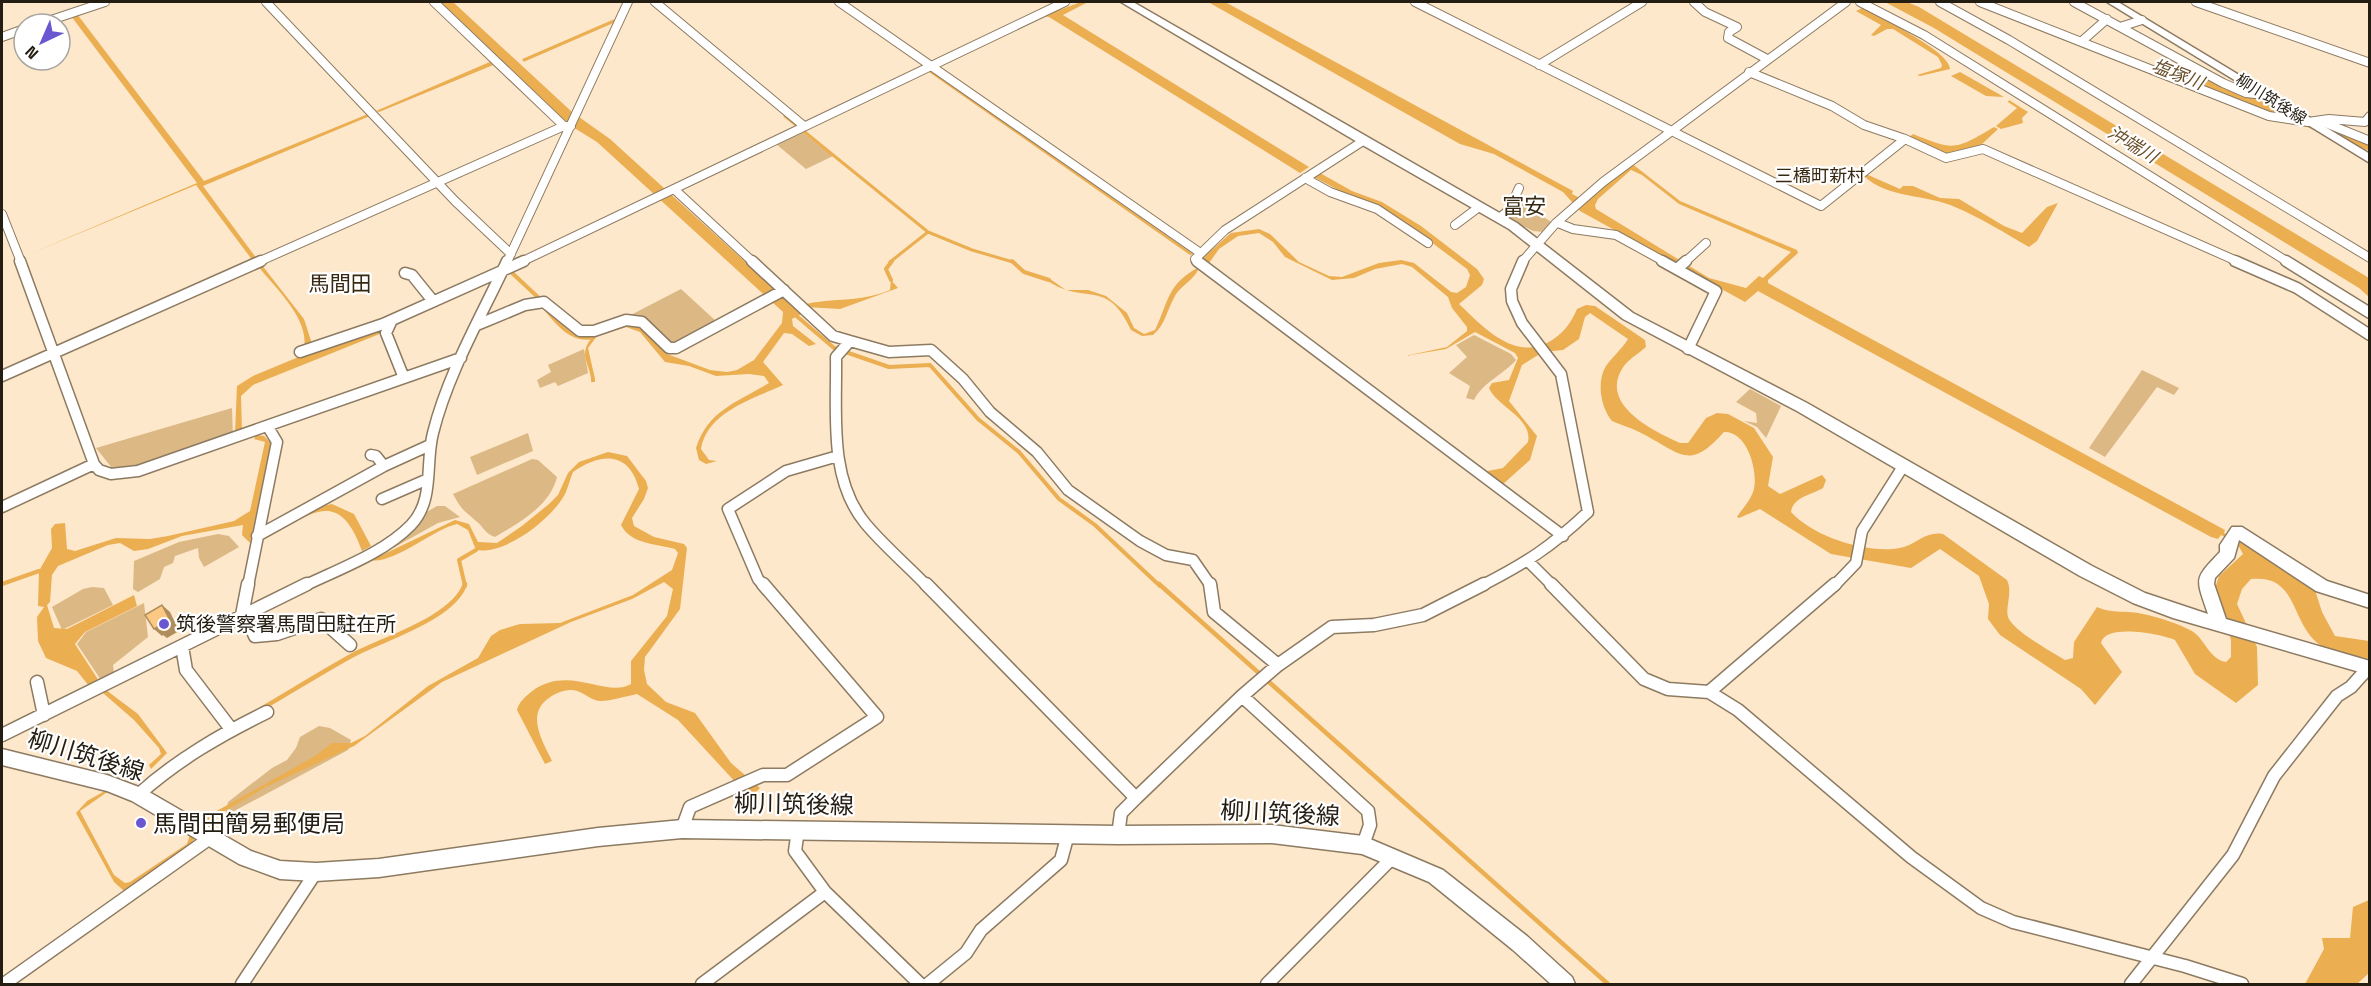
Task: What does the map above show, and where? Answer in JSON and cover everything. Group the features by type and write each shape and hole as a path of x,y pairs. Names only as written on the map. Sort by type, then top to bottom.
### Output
{"street":[{"path":"72,13 105,2"},
{"path":"266,2 511,254"},
{"path":"434,2 569,126"},
{"path":"2,735 386,544 412,524 426,502 430,445 440,405 628,2"},
{"path":"655,2 804,126"},
{"path":"839,2 1199,252"},
{"path":"300,352 392,320 557,246 1065,2"},
{"path":"1126,2 1499,218 1538,243 1628,316 1802,407 2115,587 2173,611 2222,627 2369,668 2351,687 2337,696 2274,776 2233,855 2131,984"},
{"path":"1415,2 1821,206 1905,139"},
{"path":"1539,65 1642,2"},
{"path":"1694,2 1705,12 1737,27 1729,32 1728,38 1767,59"},
{"path":"1118,835 1121,813 1136,798 1242,696 1278,665 1332,627 1374,626 1423,615 1529,562 1563,536 1588,512 1561,374 1550,356 1517,317 1511,289 1517,266 1558,223 1622,165 1846,2"},
{"path":"1860,2 1924,35 2370,313"},
{"path":"1940,2 2009,40 2370,258"},
{"path":"1980,2 2269,116 2313,121 2365,122 2370,116"},
{"path":"2074,2 2223,83 2246,93 2265,95"},
{"name":"柳川筑後線","path":"2112,2 2265,95 2313,121 2370,159"},
{"path":"2196,2 2370,63"},
{"path":"2082,41 2107,19"},
{"path":"2120,27 2142,20"},
{"path":"1749,72 1832,106 1864,125 1905,139 1946,158 1983,149 2297,288 2370,335"},
{"path":"2313,121 2370,141"},
{"path":"2,376 569,126"},
{"path":"1363,141 1225,230 1199,252 1195,259 1563,536"},
{"path":"1306,177 1330,192 1377,209 1428,243"},
{"path":"1499,218 1509,210 1519,188"},
{"path":"674,189 833,336 889,352 931,350 963,379 990,412 1037,452 1068,490 1140,541 1167,555 1193,560 1210,582 1214,612 1278,665"},
{"path":"1455,225 1479,207"},
{"path":"2,214 55,352 94,464 99,470 111,474 138,471 461,358"},
{"path":"1558,223 1574,231 1616,235 1628,248 1677,269 1716,291 1688,349"},
{"path":"1677,269 1706,243"},
{"path":"405,273 412,275 433,301"},
{"path":"477,325 525,305 544,302 579,331 591,333 610,323 637,321 644,323 669,348 676,348 784,290"},
{"path":"392,320 386,333 404,378"},
{"path":"850,341 836,357 838,456 846,489 864,522 1136,798"},
{"path":"268,427 277,442 257,536 244,615 255,636 270,636 321,619 350,645"},
{"path":"257,536 384,466 430,445"},
{"path":"371,455 376,456 384,466"},
{"path":"682,829 690,807 763,775 787,775 877,717 758,579 729,509 786,471 838,456"},
{"path":"2,507 94,464"},
{"path":"1708,692 1850,572 1856,562 1862,531 1904,465"},
{"path":"382,499 428,479"},
{"path":"2222,627 2206,584 2207,576 2228,554 2228,545 2237,531 2322,586 2370,602"},
{"path":"1529,562 1644,679 1668,689 1708,692 1760,727 1837,796 1911,857 1981,908 2013,922 2242,984"},
{"path":"182,646 186,670 231,729"},
{"path":"38,682 44,715"},
{"path":"1242,696 1368,811 1370,825 1363,845"},
{"path":"138,795 161,772 231,729 267,712"},
{"name":"柳川筑後線","path":"2,757 106,783 138,795 246,858 280,870 316,872 379,868 598,837 719,828 1118,835 1272,834 1363,845 1436,876 1520,943 1565,984"},
{"path":"798,830 795,851 825,892 921,984"},
{"path":"928,984 966,953 981,930 1061,860 1068,834"},
{"path":"4,984 210,838"},
{"path":"1267,984 1393,857"},
{"path":"242,984 316,872"},
{"path":"702,984 825,892"}],"shaded area":[{"path":"802,132 833,156 806,169 776,144"},
{"path":"1518,201 1553,223 1543,232 1533,231 1504,216"},
{"path":"681,289 717,322 673,347 625,318"},
{"path":"1474,335 1511,354 1516,360 1488,383 1474,400 1466,398 1470,386 1449,373 1467,357 1456,345"},
{"path":"584,349 588,373 558,386 555,382 540,388 537,380 551,372 548,365"},
{"path":"2142,370 2179,388 2174,395 2157,387 2105,457 2089,448"},
{"path":"1750,389 1781,406 1766,438 1757,427 1744,421 1757,423 1756,413 1736,402"},
{"path":"232,408 233,436 158,463 142,467 112,468 96,448"},
{"path":"528,433 533,451 477,475 470,457"},
{"path":"532,459 538,460 557,477 553,487 541,505 533,512 495,537 486,532 463,510 453,494"},
{"path":"437,506 445,506 460,517 438,523 393,548 392,545 420,523 425,513"},
{"path":"218,534 229,536 239,547 204,567 199,558 198,548 175,556 173,563 164,567 160,579 138,592 133,589 134,561 179,542"},
{"path":"104,588 113,605 62,630 52,607 83,589"},
{"path":"144,603 148,637 113,665 114,673 101,680 77,644 86,632"},
{"path":"319,726 330,728 351,740 348,750 225,816 228,802 272,768 287,760 296,748 300,737"}],"water":[{"path":"441,2 453,2 572,112 610,139 795,307 878,294 890,290 891,280 898,288 840,309 805,307 803,313 792,319 793,326 816,344 809,346 792,334 784,333 763,362 783,385 733,408 722,416 705,436 701,449 709,460 717,461 706,464 699,460 696,448 708,424 725,408 769,383 764,376 749,374 716,376 689,366 665,362 640,332 626,327 597,336 588,348 595,379 595,382 591,382 585,355 586,346 596,334 604,330 637,325 667,354 710,370 727,372 737,370 754,360 782,323 783,312 597,142 563,121 503,61 379,112 376,111 492,61 494,63 502,60"},
{"path":"1081,2 1088,2 1063,15 1309,167 1300,173 1049,17 1043,16"},
{"path":"1208,2 1225,2 1573,191 1572,194 1582,199 1631,163 1680,201 1797,250 1798,253 1768,280 1768,283 2225,530 2224,533 2239,541 2241,538 2314,587 2322,612 2335,636 2369,641 2369,659 2337,652 2320,645 2310,635 2286,592 2278,584 2266,579 2251,579 2242,589 2237,604 2257,647 2258,685 2236,703 2195,674 2175,640 2146,633 2122,632 2112,633 2101,643 2122,672 2095,705 2081,689 2000,635 1988,619 1989,604 1979,576 1940,549 1911,568 1831,554 1760,509 1737,517 1751,497 1755,481 1749,453 1745,445 1732,433 1724,432 1702,452 1685,455 1612,421 1601,395 1601,380 1606,366 1628,339 1590,313 1585,317 1579,339 1563,350 1543,352 1522,365 1509,401 1537,436 1530,460 1502,485 1483,472 1503,468 1528,442 1528,434 1520,419 1493,395 1489,388 1492,383 1509,380 1518,358 1515,353 1475,332 1446,349 1405,356 1447,347 1467,331 1467,327 1452,308 1448,297 1412,267 1402,264 1375,269 1354,278 1332,280 1285,257 1273,242 1259,233 1238,236 1219,249 1207,266 1200,260 1231,233 1259,229 1270,234 1299,262 1329,276 1342,277 1379,263 1401,260 1414,263 1451,292 1457,293 1466,287 1470,275 1467,269 1419,233 1314,177 1320,173 1352,191 1382,202 1421,226 1477,269 1484,279 1482,285 1459,304 1488,330 1510,344 1534,347 1547,343 1565,329 1577,309 1586,305 1595,306 1645,340 1646,347 1624,366 1617,382 1618,394 1624,405 1644,424 1680,443 1688,443 1706,418 1717,413 1728,414 1754,428 1773,457 1768,486 1780,494 1822,475 1826,480 1823,488 1803,497 1792,507 1791,512 1813,529 1844,542 1876,549 1904,547 1928,535 1943,534 2007,580 2009,589 2007,613 2011,623 2034,641 2065,660 2073,658 2074,642 2097,607 2143,614 2175,623 2192,631 2215,657 2226,662 2231,657 2231,640 2215,588 2219,576 2243,554 2237,543 2221,535 2218,539 2211,537 1758,291 1745,302 1580,211 1563,192 1494,154 1460,144","holes":["1631,170 1642,175 1679,204 1791,252 1763,278 1759,276 1746,288 1709,278 1596,209 1598,199"]},
{"name":"沖端川","path":"1885,2 1907,2 1919,7 2369,278 2369,297 2359,288 1934,28"},
{"path":"1862,8 1927,44 1939,53 1950,69 1917,75 1941,68 1938,57 1893,29 1871,35 1881,25 1856,11"},
{"path":"77,14 204,181 368,114 370,116 203,186 257,259 253,261 196,185 27,255 197,183 72,16"},
{"path":"931,71 1193,254 1190,255 929,72"},
{"path":"1960,72 2004,97 1986,96 1951,76"},
{"path":"2009,100 2028,112 2022,118 2023,123 2001,129 1996,126 2017,108 2008,102"},
{"path":"1994,127 1998,129 1981,145 1949,156 1908,138 1913,134 1938,143 1955,145 1971,140"},
{"path":"1866,174 1900,189 1903,186 1913,186 1940,198 1959,199 2004,226 2022,233 2047,207 2058,203 2037,241 2029,247 1965,211 1944,203 1884,189 1864,176"},
{"path":"261,264 304,319 314,350 322,350 376,330 381,330 382,333 253,385 241,396 242,431 235,433 237,386 253,376 301,356 304,344 299,320 283,296 257,265"},
{"path":"1199,267 1195,275 1178,292 1163,322 1153,335 1142,336 1131,330 1122,314 1104,298 1067,290 1088,290 1106,296 1127,313 1134,328 1144,334 1155,330 1170,294 1188,273"},
{"path":"1050,279 1065,289 1061,288 1048,281"},
{"path":"256,435 264,436 271,443 250,543 242,535 243,525 182,536 148,549 134,551 120,543 108,545 58,566 52,575 50,602 47,605 54,628 67,629 134,595 137,606 85,632 75,644 99,681 89,686 77,671 46,658 38,641 37,617 44,607 38,606 39,571 52,548 51,529 55,524 65,523 67,549 75,551 116,538 150,539 234,521 250,511 265,442 254,439"},
{"path":"608,452 627,456 646,481 648,488 644,499 632,518 634,526 654,537 684,544 687,548 680,609 645,657 644,670 647,684 666,702 695,713 731,763 760,788 750,798 678,720 637,694 600,701 578,691 570,690 559,692 549,698 538,712 537,720 541,737 552,761 545,764 517,710 524,698 545,684 573,681 610,688 631,684 631,661 667,616 673,589 664,582 632,599 571,622 442,682 354,746 264,788 213,818 200,830 191,844 124,891 114,882 76,813 87,801 126,779 80,811 114,875 125,883 130,882 187,844 192,828 206,817 315,756 332,743 351,743 365,736 428,686 478,658 491,636 500,630 520,624 560,623 633,595 672,570 678,553 675,549 637,540 621,525 639,489 628,467 621,461 612,459 593,461 573,472 565,494 549,514 526,534 500,547 476,550 468,530 457,524 447,527 398,554 376,561 367,559 374,555 382,555 455,520 469,524 478,542 497,543 549,504 558,495 568,473 579,462"},
{"path":"332,504 354,514 371,546 362,551 353,530 343,518 332,512 321,511 294,522 263,540 263,535 317,507"},
{"path":"106,690 138,714 167,753 151,769 149,765 161,754 159,748 134,720 103,693"},
{"path":"2369,900 2369,973 2357,984 2305,984 2324,949 2322,938 2350,938 2353,907"}],"building":[{"path":"162,605 172,624 159,631 157,627 154,629 145,615"}],"waterway":[{"path":"524,60 614,21"},
{"name":"塩塚川","path":"2181,77 2217,91 2249,99 2370,146"},
{"path":"785,116 928,232"},
{"path":"890,262 928,232"},
{"path":"928,232 972,250 1013,262"},
{"path":"891,280 886,269 892,261"},
{"path":"1012,261 1024,272 1049,280"},
{"path":"510,271 542,301"},
{"path":"545,308 560,325 572,334 578,337 593,337"},
{"path":"793,313 834,348 889,367 930,365 978,419 1019,452 1059,499 1095,525 1160,586"},
{"path":"465,585 459,560 476,550"},
{"path":"2,584 39,571"},
{"path":"1159,584 1608,984"},
{"path":"261,709 353,655 433,617 458,596 465,585"}],"place":[{"name":"筑後警察署馬間田駐在所","path":"164,624"},
{"name":"馬間田簡易郵便局","path":"141,823"}],"district":[{"name":"三橋町新村","path":"1820,175"},
{"name":"富安","path":"1524,206"},
{"name":"馬間田","path":"340,283"}]}
